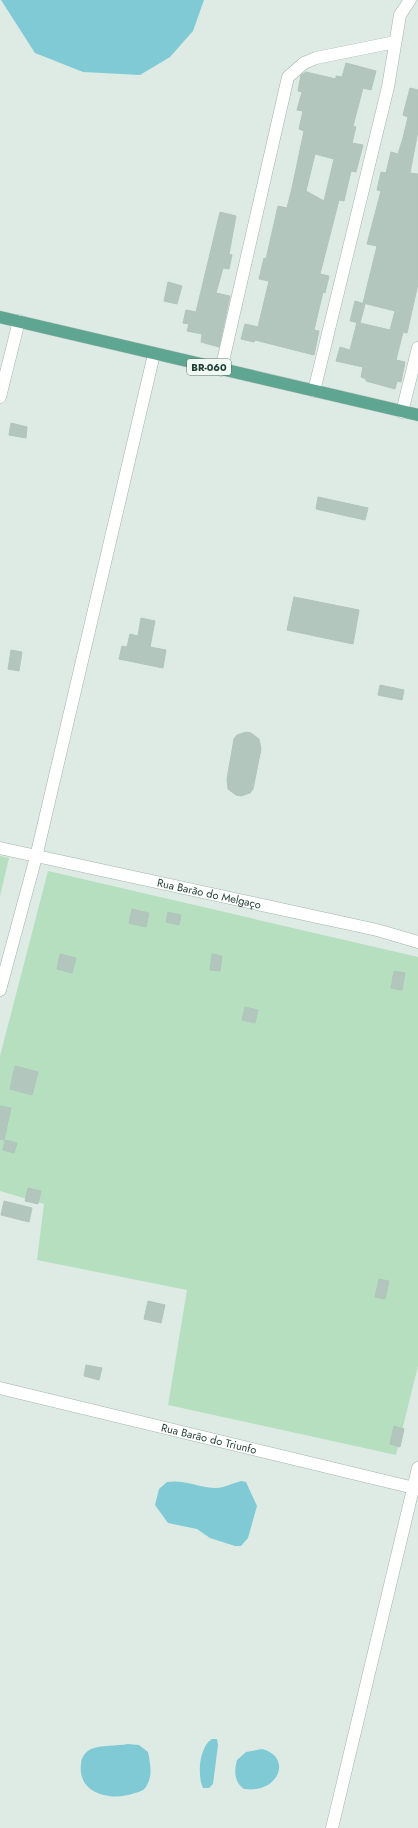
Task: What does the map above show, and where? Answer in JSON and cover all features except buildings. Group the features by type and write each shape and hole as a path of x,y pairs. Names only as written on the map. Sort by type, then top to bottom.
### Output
{"main road":[{"name":"BR-060","path":"0,317 418,415"}],"street":[{"path":"314,391 388,87 400,15 410,0"},
{"path":"221,370 288,77 304,63 316,58 395,42"},
{"path":"0,397 19,321"},
{"path":"402,412 418,348"},
{"path":"0,990 36,857 154,354"},
{"name":"Rua Barão do Melgaço","path":"0,848 377,930 418,942"},
{"name":"Rua Barão do Triunfo","path":"0,1388 415,1488"},
{"path":"332,1828 415,1488 418,1468"}],"green space":[{"path":"0,856 9,858 0,896"},
{"path":"48,871 418,957 418,1366 396,1455 168,1405 187,1290 37,1260 44,1204 0,1191 0,1056"}],"water":[{"path":"1,0 204,0 193,31 170,57 140,75 83,72 35,53"},
{"path":"173,1481 204,1487 219,1488 241,1481 246,1482 257,1506 248,1538 241,1546 235,1546 210,1538 197,1529 168,1523 155,1505 159,1489 167,1482"},
{"path":"212,1739 217,1739 218,1745 213,1784 209,1788 203,1788 200,1776 200,1762 204,1748"},
{"path":"128,1744 139,1745 148,1752 150,1777 145,1788 137,1793 126,1796 107,1796 90,1789 81,1774 81,1762 85,1753 91,1749 104,1746"},
{"path":"262,1749 272,1753 277,1759 279,1766 278,1774 273,1781 266,1786 256,1789 244,1789 238,1783 236,1776 235,1768 237,1760 246,1752"}]}
